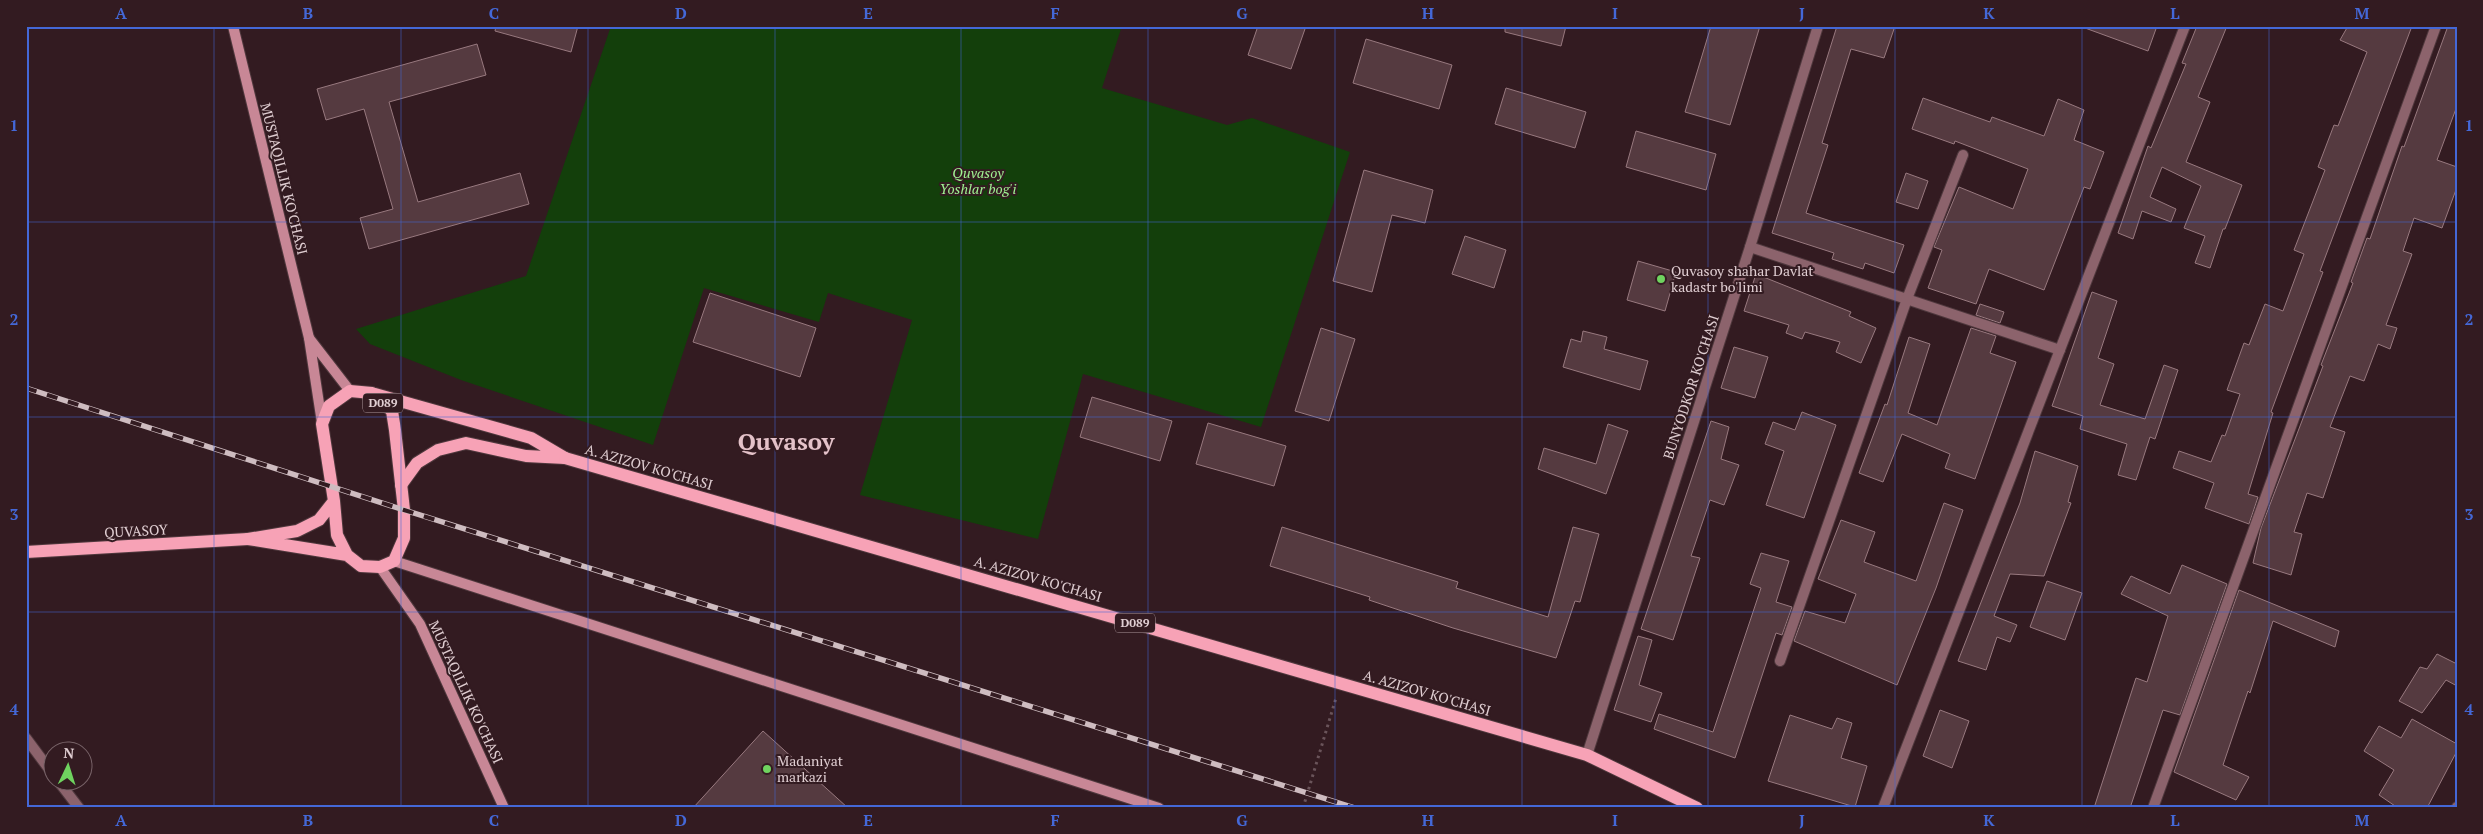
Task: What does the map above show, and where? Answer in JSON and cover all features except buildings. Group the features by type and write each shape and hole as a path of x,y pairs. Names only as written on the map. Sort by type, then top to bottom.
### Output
{"main road":[{"name":"D089","path":"322,424 329,406 350,392 372,393 531,438 565,458"},
{"name":"D089","path":"372,393 392,411 401,485 404,538 394,561"},
{"path":"322,424 334,501 337,535 347,555 361,566 380,567 394,561"},
{"name":"D089","path":"401,485 417,463 438,450 466,443 526,456 565,458"},
{"name":"A. AZIZOV KO'CHASI","path":"565,458 1587,755 1697,808"},
{"path":"248,539 297,531 318,520 334,501"},
{"path":"248,539 347,555"},
{"name":"QUVASOY","path":"26,552 248,539"}],"street":[{"name":"MUSTAQILLIK KO'CHASI","path":"233,26 309,338 322,424"},
{"name":"BUNYODKOR KO'CHASI","path":"1587,755 1750,247 1818,26"},
{"path":"1883,808 2185,26"},
{"path":"2153,808 2436,26"},
{"path":"1780,661 1907,299 1963,155"},
{"path":"1750,247 2060,350"},
{"path":"309,338 350,392"},
{"path":"394,561 1159,808"},
{"name":"MUSTAQILLIK KO'CHASI","path":"380,567 420,624 504,808"},
{"path":"26,738 42,760"},
{"path":"67,792 79,808"}],"path":[{"path":"1303,808 1341,683"}],"green space":[{"name":"Quvasoy Yoshlar bog'i","path":"611,26 1112,26 1121,29 1102,88 1227,125 1252,118 1350,152 1261,427 1083,374 1038,539 860,495 912,320 828,293 819,322 704,288 653,445 461,380 370,344 356,329 526,276"}],"railway":[{"path":"26,388 404,510 1355,808"}],"place":[{"name":"Quvasoy shahar Davlat kadastr bo'limi","path":"1661,279"},
{"name":"Madaniyat markazi","path":"767,769"}],"district":[{"name":"Quvasoy","path":"786,442"}]}
